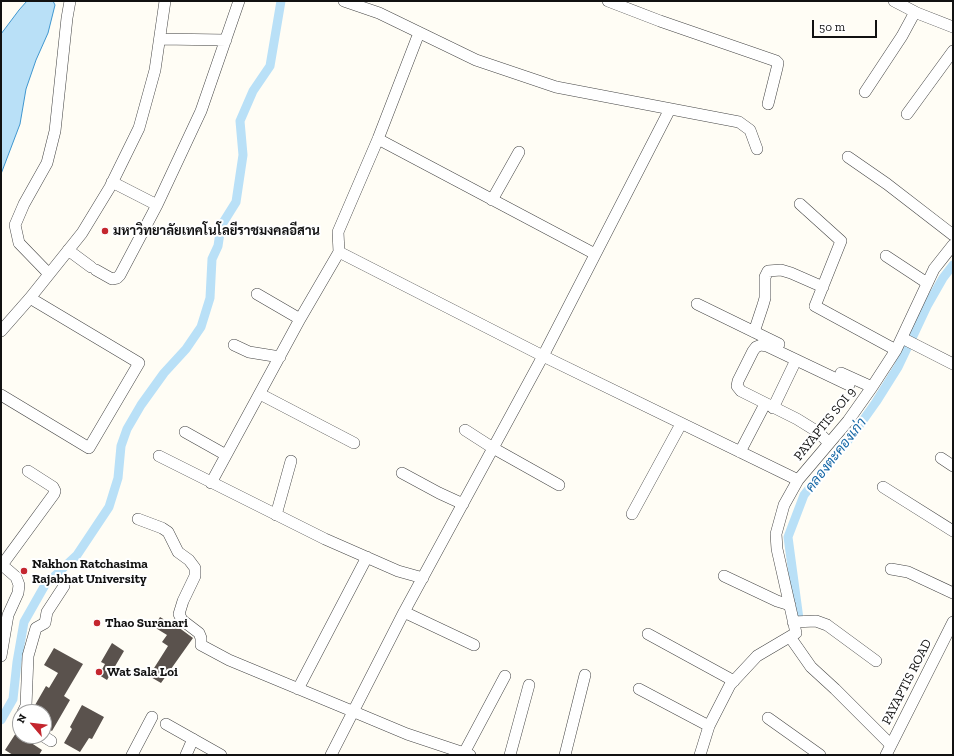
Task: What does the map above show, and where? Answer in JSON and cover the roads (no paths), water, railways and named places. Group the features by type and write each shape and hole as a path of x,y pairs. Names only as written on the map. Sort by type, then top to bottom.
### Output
{"street":[{"path":"49,274 19,243 15,225 24,204 47,163 55,130 66,25 70,1"},
{"path":"1,332 82,233 112,182 139,128 155,70 165,1"},
{"path":"68,250 110,279 114,279 119,276 156,206 201,111 239,1"},
{"path":"344,1 379,13 476,60 556,87 739,122 750,130 757,149"},
{"path":"608,1 776,61 778,63 768,104"},
{"path":"894,1 915,12 953,28"},
{"path":"864,92 902,36 915,12"},
{"path":"211,483 338,249 338,232 378,139 419,33"},
{"path":"160,39 226,40"},
{"path":"907,114 953,51"},
{"path":"331,755 352,711 404,612 544,354 670,109"},
{"path":"378,139 595,254"},
{"path":"492,200 519,152"},
{"path":"848,157 887,184 953,235"},
{"path":"112,182 156,206"},
{"path":"800,204 841,241 815,306 896,350"},
{"name":"PAYAPTIS SOI 9","path":"889,750 835,689 811,667 793,635 793,622 777,549 776,534 784,505 798,480 848,421 872,387 896,350 934,269 949,258 953,246"},
{"path":"338,249 681,424 798,480"},
{"path":"886,256 927,283"},
{"path":"754,332 765,298 765,277 768,271 781,270 823,287"},
{"path":"257,294 300,319"},
{"path":"1,395 90,448 139,363 30,298"},
{"path":"697,304 803,356 872,387"},
{"path":"902,338 953,364"},
{"path":"830,443 808,425 741,391 737,386 741,374 756,347 761,344 849,385"},
{"path":"234,346 249,352 280,357"},
{"path":"740,452 796,360"},
{"path":"260,394 354,443"},
{"path":"632,514 681,424"},
{"path":"465,430 493,448 559,485"},
{"path":"185,432 226,455"},
{"path":"159,456 324,539 398,571 423,578"},
{"path":"941,458 953,466"},
{"path":"276,516 292,461"},
{"path":"1,656 8,615 19,588 18,580 3,569 29,526 55,491 53,487 28,471"},
{"path":"402,473 463,504"},
{"path":"882,487 953,531"},
{"path":"138,520 162,528 168,532 178,552 189,560 195,568 195,576 183,601 179,614 182,620 199,633 201,645 229,660 407,734 467,754 505,676"},
{"path":"298,689 367,557"},
{"path":"891,569 908,572 953,593"},
{"path":"724,576 790,605"},
{"path":"26,704 28,656 36,628 45,623 47,612 64,586"},
{"path":"404,612 474,645"},
{"path":"793,622 816,621 827,625 876,661"},
{"name":"PAYAPTIS ROAD","path":"889,750 953,622"},
{"path":"648,634 734,681"},
{"path":"700,755 709,726 730,685 757,656 793,635"},
{"path":"565,755 585,675"},
{"path":"510,755 529,685"},
{"path":"639,689 709,726"},
{"path":"132,755 152,717"},
{"path":"768,718 820,755"},
{"path":"166,724 221,755"},
{"path":"186,755 193,739"}],"water":[{"path":"27,1 53,1 55,5 48,33 36,60 26,89 20,124 1,174 1,34"}],"waterway":[{"path":"1,720 13,699 17,662 24,622 45,585 77,555 109,507 118,478 121,446 127,429 141,405 164,373 186,349 201,327 210,298 212,259 218,246 221,226 236,202 243,155 240,121 253,91 270,66 281,1"},
{"name":"คลองตะคองเก่า","path":"912,338 927,306 943,278 953,265"},
{"name":"คลองตะคองเก่า","path":"799,619 788,537 804,495 854,433 876,402 898,367 908,346"}],"place":[{"name":"มหาวิทยาลัยเทคโนโลยีราชมงคลอีสาน","path":"105,231"},
{"name":"Nakhon Ratchasima Rajabhat University","path":"24,571"},
{"name":"Thao Suranari","path":"97,623"},
{"name":"Wat Sala Loi","path":"99,672"}]}
